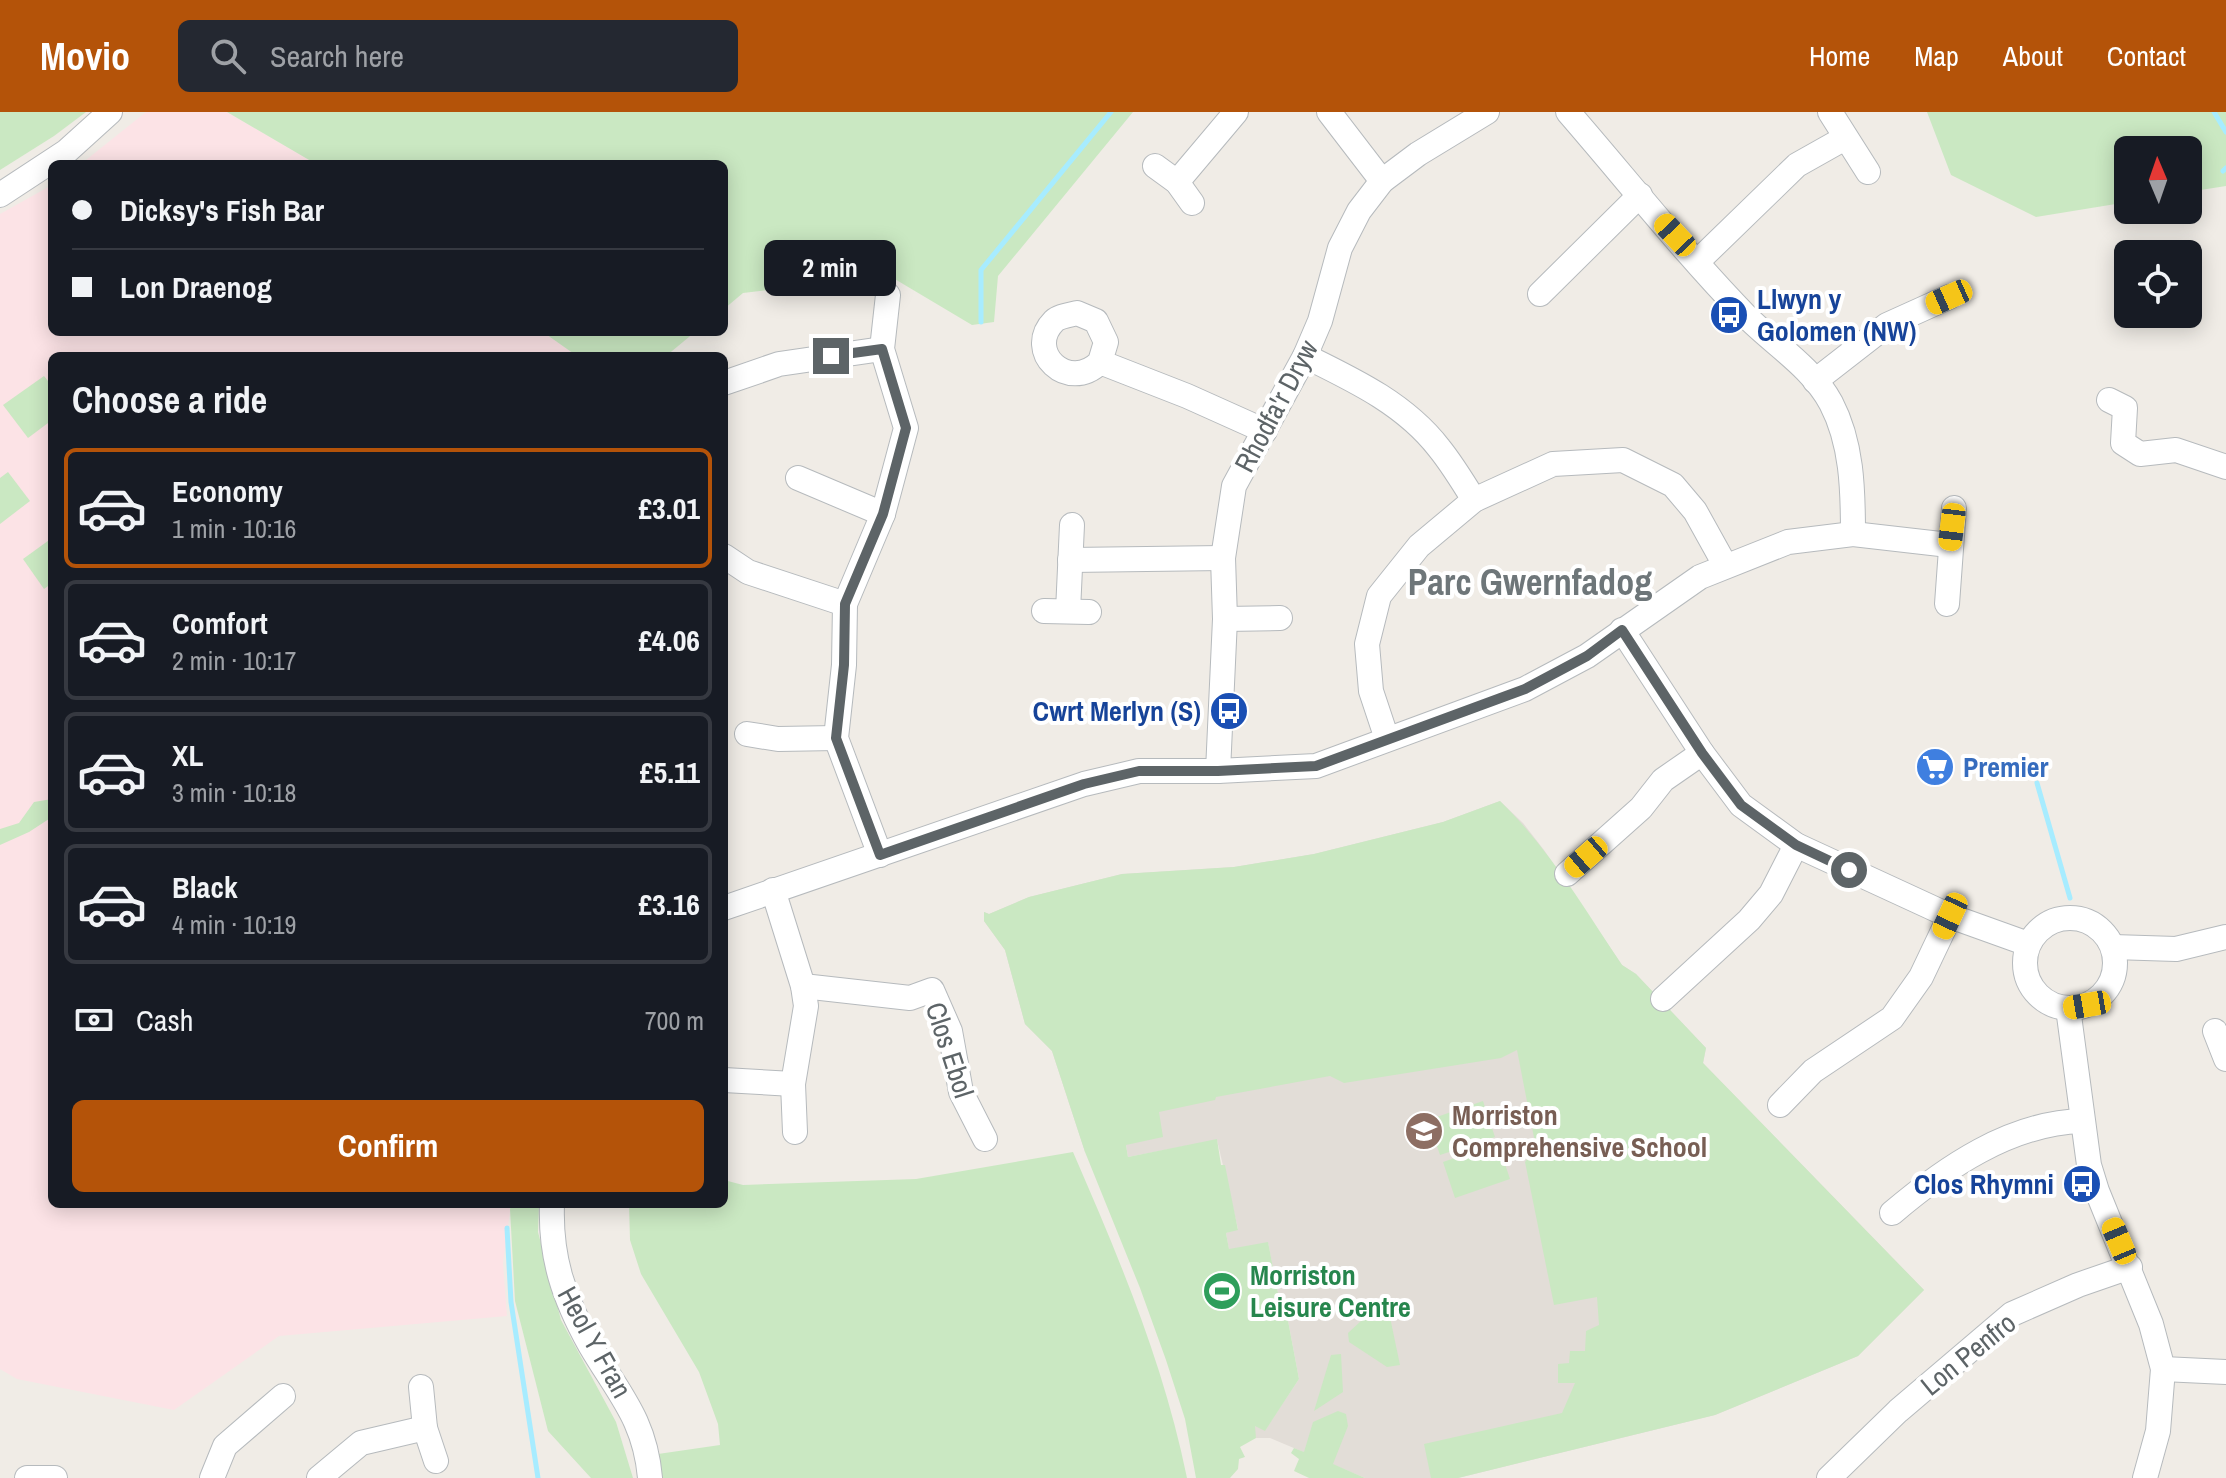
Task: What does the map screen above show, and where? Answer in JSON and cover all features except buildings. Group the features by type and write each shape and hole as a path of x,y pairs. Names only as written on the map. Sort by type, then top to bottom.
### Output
{"street":[{"path":"53,160 110,112"},
{"path":"1177,182 1236,112"},
{"path":"1329,112 1382,181"},
{"name":"Rhodfa'r Dryw","path":"1218,771 1225,619 1223,558 1234,486 1305,356 1320,321 1340,248 1359,211 1382,181 1418,154 1487,112"},
{"path":"1568,112 1697,262 1748,318 1785,348 1830,402 1845,439 1853,483 1853,534"},
{"path":"1830,112 1868,172"},
{"path":"1697,262 1797,165 1845,138"},
{"path":"0,195 48,163"},
{"path":"1155,166 1177,182 1192,203"},
{"path":"1540,294 1640,195"},
{"path":"880,855 836,738 844,665 845,604 883,514 906,428 882,349 888,295"},
{"path":"1815,381 1887,325 1949,297"},
{"path":"728,382 779,364 882,349"},
{"path":"1305,356 1398,407 1438,446 1474,500"},
{"path":"1100,362 1265,431"},
{"path":"2109,400 2125,408 2123,443 2140,454 2176,450 2226,467"},
{"path":"1387,739 1371,691 1367,644 1379,596 1419,546 1474,500 1553,464 1623,460 1673,485 1695,511 1725,565"},
{"path":"798,478 883,514"},
{"path":"1947,604 1954,508"},
{"path":"1067,611 1072,525"},
{"path":"728,907 1098,780 1139,771 1316,766 1525,689 1587,656 1700,577 1788,542 1853,534 1949,545"},
{"path":"1070,560 1223,558"},
{"path":"728,559 748,572 845,604"},
{"path":"1225,619 1280,618"},
{"path":"1622,630 1702,753 1741,805 1796,845 1950,916 2028,944"},
{"path":"747,734 778,739 836,738"},
{"path":"1567,874 1641,808 1663,780 1702,753"},
{"path":"1663,999 1749,920 1771,894 1796,845"},
{"path":"773,890 803,986 806,1006 793,1084 795,1132"},
{"path":"1780,1105 1813,1071 1892,1018 1921,977 1950,916"},
{"path":"2061,918 2077,918 2097,926 2113,947 2115,963 2110,984 2101,996 2087,1005 2068,1008 2053,1005 2039,997 2028,982 2024,966 2028,944 2037,930 2061,918"},
{"path":"2113,947 2176,949 2226,937"},
{"name":"Clos Ebol","path":"803,986 910,998 932,990 950,1031 961,1092 985,1139"},
{"path":"2068,1008 2089,1165 2151,1324 2163,1369 2158,1431 2145,1478"},
{"path":"2215,1031 2226,1059"},
{"path":"728,1080 793,1084"},
{"path":"1892,1213 1932,1179 2004,1138 2063,1121 2082,1121"},
{"name":"Heol Y Fran","path":"552,1208 556,1270 590,1345 629,1405 643,1435 650,1478"},
{"name":"Lon Penfro","path":"1829,1478 1898,1411 2012,1314 2078,1285 2130,1267"},
{"path":"2163,1369 2226,1372"},
{"path":"421,1387 425,1428 436,1461"},
{"path":"212,1478 225,1446 283,1396"},
{"path":"319,1478 361,1443 425,1428"},
{"path":"27,1478 55,1478"}],"shaded area":[{"path":"146,112 227,112 309,160 86,160"},
{"path":"48,187 48,336 549,336 571,352 48,352 48,1208 510,1208 503,1263 507,1316 279,1336 174,1410 17,1379 0,1369 0,214"},
{"name":"Morriston Comprehensive School","path":"1500,801 1523,823 1544,850 1622,965 1636,974 1706,1048 1703,1063 1924,1290 1858,1356 1715,1415 1458,1478 1365,1478 1270,1438 1256,1438 1255,1425 1265,1430 1299,1379 1286,1310 1281,1308 1268,1243 1229,1250 1226,1233 1238,1229 1217,1140 1128,1157 1126,1145 1085,1152 1052,1051 1025,1024 1005,950 984,921 984,912 989,914 1029,897 1122,874 1234,867 1314,854 1443,822"}],"green space":[{"path":"0,112 86,112 0,170"},
{"path":"227,112 1133,112 998,276 994,322 972,325 888,275 743,293 728,306 728,160 309,160"},
{"path":"1927,112 2226,112 2226,186 2202,190 2202,136 2114,136 2114,204 2036,217 1951,175"},
{"path":"549,336 690,336 671,352 571,352"},
{"path":"44,376 48,381 48,423 28,438 3,405"},
{"path":"8,472 30,501 0,524 0,478"},
{"path":"48,541 48,586 44,589 23,559"},
{"path":"48,800 48,820 0,845 0,829 19,823 34,802"},
{"name":"Morriston Comprehensive School","path":"1500,801 1550,859 1622,965 1636,974 1706,1048 1703,1063 1924,1290 1858,1356 1715,1415 1458,1478 1431,1478 1424,1444 1562,1413 1575,1383 1558,1383 1558,1364 1569,1363 1570,1351 1585,1351 1586,1331 1599,1325 1597,1297 1554,1305 1525,1162 1536,1148 1517,1050 1501,1058 1344,1083 1330,1076 1216,1097 1215,1100 1159,1112 1163,1137 1126,1145 1128,1157 1217,1139 1238,1230 1226,1233 1229,1249 1268,1242 1281,1308 1286,1310 1299,1379 1265,1431 1255,1426 1256,1438 1240,1447 1245,1457 1239,1459 1238,1469 1230,1478 1196,1478 1185,1419 1166,1360 1085,1152 1052,1051 1025,1024 1005,950 984,921 984,912 989,914 1029,897 1122,874 1234,867 1314,854 1443,822"},
{"path":"1483,1101 1495,1137 1440,1155 1428,1120"},
{"path":"1498,1143 1510,1179 1455,1198 1443,1162"},
{"path":"1073,1152 1153,1353 1187,1478 662,1478 658,1454 720,1445 718,1424 699,1372 641,1274 630,1240 629,1208 728,1208 728,1181 743,1185 916,1179"},
{"path":"539,1208 538,1232 561,1320 616,1422 633,1478 591,1478 548,1431 515,1301 510,1209"},
{"path":"1386,1298 1400,1365 1387,1367 1349,1342 1348,1333"},
{"path":"1341,1354 1343,1392 1314,1411 1331,1355"},
{"path":"1338,1411 1346,1414 1348,1426 1333,1464 1365,1478 1309,1478 1294,1471 1299,1459 1291,1453 1294,1448 1304,1452 1313,1422"}],"waterway":[{"path":"981,322 981,270 1111,112"},
{"path":"2214,112 2226,132"},
{"path":"2223,171 2226,168"},
{"path":"2037,783 2070,898"},
{"path":"507,1228 511,1302 538,1478"}],"place":[{"name":"Llwyn y Golomen (NW)","path":"1729,315"},
{"name":"Cwrt Merlyn (S)","path":"1229,711"},
{"name":"Premier","path":"1935,767"},
{"name":"Morriston Comprehensive School","path":"1424,1131"},
{"name":"Clos Rhymni","path":"2082,1184"},
{"name":"Morriston Leisure Centre","path":"1222,1291"}],"district":[{"name":"Parc Gwernfadog","path":"1530,582"}],"route":[{"path":"831,356 882,349 906,428 883,514 845,604 844,665 836,738 880,855 1084,784 1139,771 1316,766 1525,689 1587,656 1622,630 1702,753 1741,805 1796,845 1849,870"}]}
